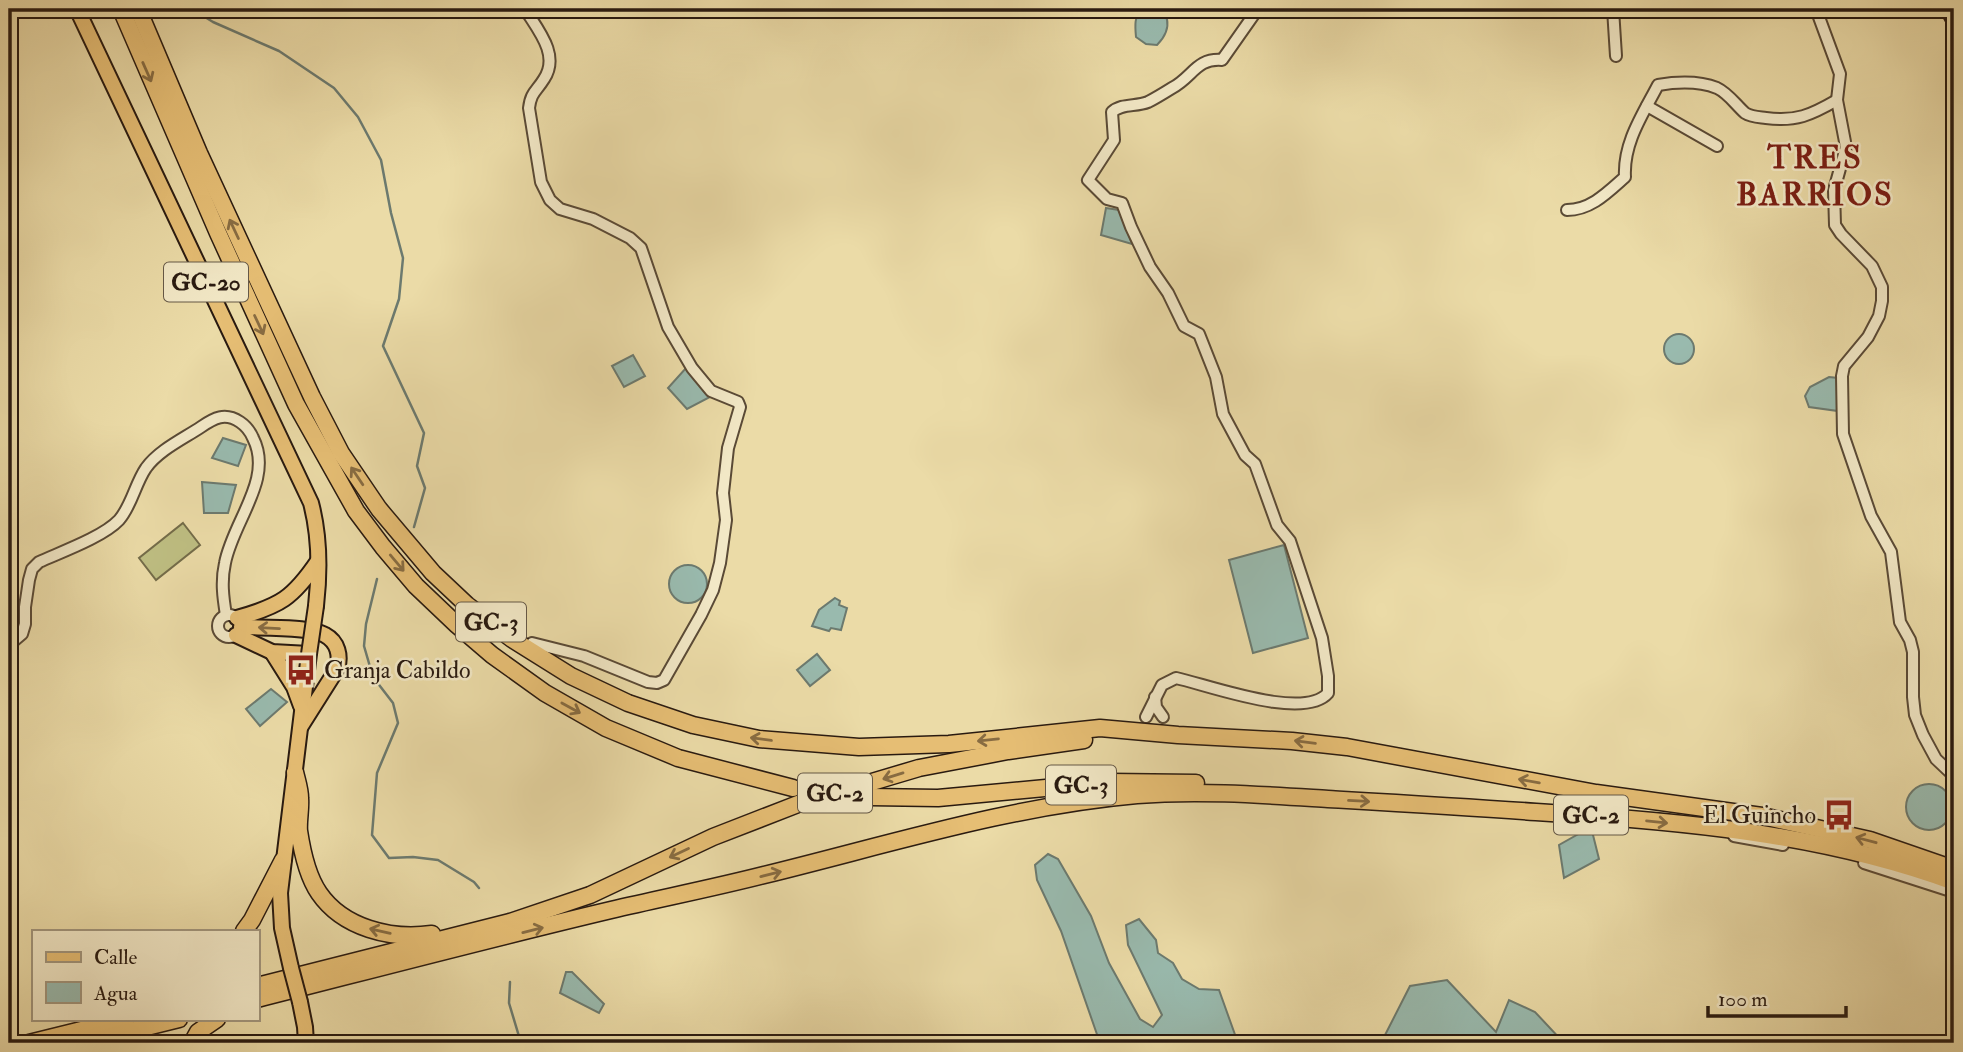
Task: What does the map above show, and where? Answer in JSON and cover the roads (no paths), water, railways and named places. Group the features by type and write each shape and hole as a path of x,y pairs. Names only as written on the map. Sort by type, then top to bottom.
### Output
{"highway":[{"name":"GC-3","path":"121,9 296,404 356,511 416,586 492,654 545,693 606,728 678,758 793,788"},
{"name":"GC-3","path":"138,9 199,153 312,397 341,453 379,509 433,573 467,605 512,639 582,681 628,703 693,725 759,739 859,747 949,744 1100,728 1178,735"},
{"path":"379,509 471,598 513,631 570,667"},
{"name":"GC-2","path":"259,998 470,939 510,922 590,895 713,837 798,804 919,768 1092,739 1178,735 1347,747 1596,793 1762,816 1870,840 1954,869"},
{"path":"295,772 299,785 299,830 304,853 318,892 332,908 354,923 380,932 470,939"},
{"name":"GC-3","path":"870,797 939,798 1109,782 1195,783 1291,797"},
{"name":"GC-2","path":"259,986 755,878 1044,807 1138,795 1187,793 1291,797 1608,817 1714,828 1835,847 1912,866 1954,882"},
{"path":"245,930 283,860"},
{"path":"259,1007 432,962 470,939"},
{"path":"76,1038 99,1020"},
{"path":"76,1038 123,1020"},
{"path":"29,1043 76,1038 174,1020"},
{"path":"192,1043 198,1032 216,1020"}],"main road":[{"name":"GC-20","path":"77,9 300,477 315,519 319,560 316,606 280,893 282,928 300,1002 306,1043"},
{"path":"1948,9 1954,20"},
{"path":"235,624 288,598 303,584 319,560"},
{"path":"235,624 272,652 294,687 302,708"},
{"path":"235,624 323,633 336,645 340,659 337,669 300,728"},
{"path":"272,652 309,653"}],"street":[{"path":"525,9 550,55 551,67 531,97 529,108 541,181 550,200 560,209 593,219 630,238 640,248 668,327 692,368 711,391 738,402 740,407 728,448 723,493 726,520 713,590 664,680 657,683 648,682 584,656 532,643"},
{"path":"1146,717 1162,685 1176,678 1244,697 1273,702 1311,702 1322,700 1328,694 1322,638 1290,541 1277,525 1255,464 1245,455 1223,414 1216,377 1199,334 1184,326 1168,293 1150,267 1122,203 1107,199 1088,180 1114,140 1112,113 1118,107 1146,102 1183,82 1209,59 1222,60 1256,9"},
{"path":"1613,9 1616,57"},
{"path":"1816,9 1840,74 1837,100 1846,147 1834,190 1835,225 1872,266 1882,287 1878,316 1868,337 1844,366 1843,434 1871,516 1891,552 1900,622 1913,652 1915,715 1936,759 1954,776"},
{"path":"1567,210 1578,210 1601,197 1625,177 1624,164 1635,127 1658,85 1696,84 1717,88 1751,116 1782,121 1816,113 1837,100"},
{"path":"1647,106 1717,146"},
{"path":"9,645 22,634 32,569 39,562 104,531 118,520 127,508 145,470 154,459 215,417 230,417 241,422 250,431 258,447 261,464 256,486 239,521 225,561 222,578 222,596 235,624"},
{"path":"570,667 574,658 584,656"},
{"path":"1155,697 1156,707 1163,718"},
{"path":"1714,828 1740,839 1846,858 1954,892"}],"water":[{"path":"1142,9 1157,11 1167,19 1165,33 1157,45 1146,44 1136,37 1136,18"},
{"path":"1106,208 1119,210 1132,244 1101,235"},
{"path":"1679,334 1690,338 1694,349 1690,360 1679,364 1668,360 1664,349 1668,338"},
{"path":"633,355 645,376 624,387 612,366"},
{"path":"686,368 710,397 687,409 668,388"},
{"path":"1829,377 1838,378 1838,411 1809,407 1805,396 1810,387"},
{"path":"223,438 246,445 238,466 212,458"},
{"path":"202,482 236,485 228,513 204,513"},
{"path":"1284,545 1308,638 1253,653 1229,560"},
{"path":"688,565 702,570 707,584 702,598 688,603 674,598 669,584 674,570"},
{"path":"835,598 840,601 839,605 847,608 841,630 831,628 829,631 812,626 819,610"},
{"path":"817,654 830,670 810,686 797,670"},
{"path":"271,689 287,702 260,726 246,709"},
{"path":"1929,784 1945,791 1952,807 1945,823 1929,830 1913,823 1906,807 1913,791"},
{"path":"1591,827 1599,859 1564,878 1559,845"},
{"path":"1048,854 1058,859 1091,916 1109,963 1140,1019 1153,1027 1162,1015 1128,945 1126,925 1139,919 1156,940 1158,953 1173,963 1182,979 1199,989 1219,990 1238,1043 1100,1043 1061,931 1037,880 1035,865"},
{"path":"566,972 572,972 604,1004 599,1013 560,993"},
{"path":"1447,980 1496,1032 1509,1000 1535,1012 1564,1043 1384,1043 1384,1037 1410,986"}],"waterway":[{"path":"192,9 213,22 279,51 334,88 358,117 381,160 403,258 399,299 383,346 424,433 417,466 425,488 414,527"},
{"path":"377,579 366,624 364,646 373,677 393,703 398,723 377,773 372,835 389,858 438,860 474,882 479,888"},
{"path":"510,982 509,1003 521,1043"}],"tunnel":[{"path":"793,788 870,797"}],"place":[{"name":"Granja Cabildo","path":"301,670"},
{"name":"El Guincho","path":"1839,815"}],"district":[{"name":"TRES BARRIOS","path":"1815,176"}]}
